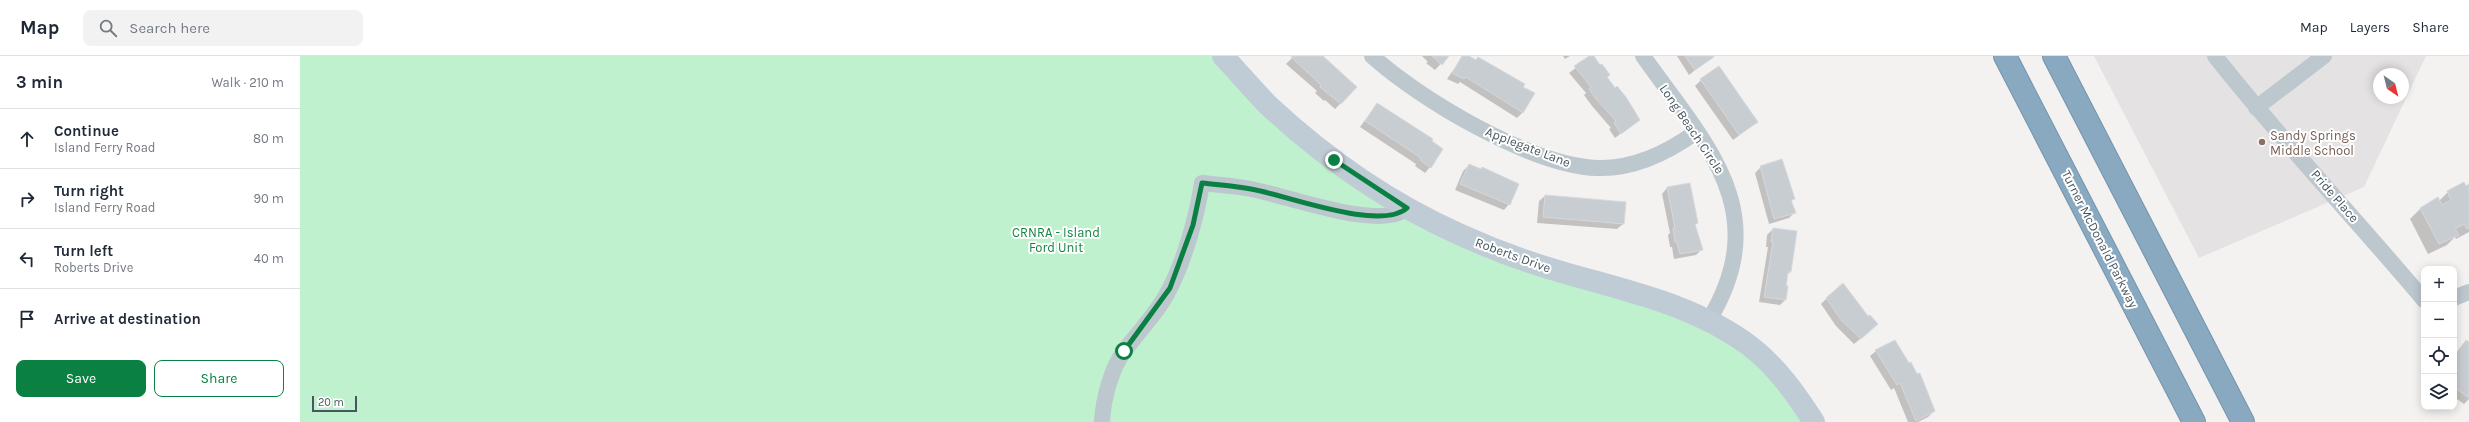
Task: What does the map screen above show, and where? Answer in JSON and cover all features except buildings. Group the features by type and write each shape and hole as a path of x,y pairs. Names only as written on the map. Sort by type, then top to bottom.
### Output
{"highway":[{"name":"Turner McDonald Parkway","path":"2005,56 2194,422"},
{"path":"2054,56 2243,422"}],"street":[{"name":"Roberts Drive","path":"1223,56 1269,106 1334,160 1407,208 1460,235 1505,254 1563,273 1660,299 1709,320 1751,347 1786,381 1814,422"},
{"name":"Applegate Lane","path":"1372,56 1416,90 1485,131 1557,161 1576,166 1599,168 1624,166 1651,159 1676,147 1696,132"},
{"name":"Long Beach Circle","path":"1643,56 1696,132 1725,179 1733,203 1736,225 1736,250 1731,275 1722,298 1709,320"},
{"name":"Pride Place","path":"2215,56 2256,108 2331,191 2421,296"},
{"path":"2256,108 2320,57"},
{"path":"1102,422 1102,412 1114,369 1124,351 1170,288 1193,225 1202,183 1251,189 1365,217 1390,215 1407,208"},
{"path":"2457,297 2469,292"}],"shaded area":[{"name":"Sandy Springs Middle School","path":"2094,56 2426,56 2409,92 2409,68 2373,68 2373,104 2403,104 2364,187 2199,258"}],"green space":[{"name":"CRNRA - Island Ford Unit","path":"300,56 1226,56 1328,154 1440,225 1722,327 1812,422 300,422"}],"place":[{"name":"Sandy Springs Middle School","path":"2262,142"}],"route":[{"path":"1124,351 1140,332 1170,288 1193,225 1202,183 1251,189 1365,217 1390,215 1404,211 1407,208 1334,160"}]}
